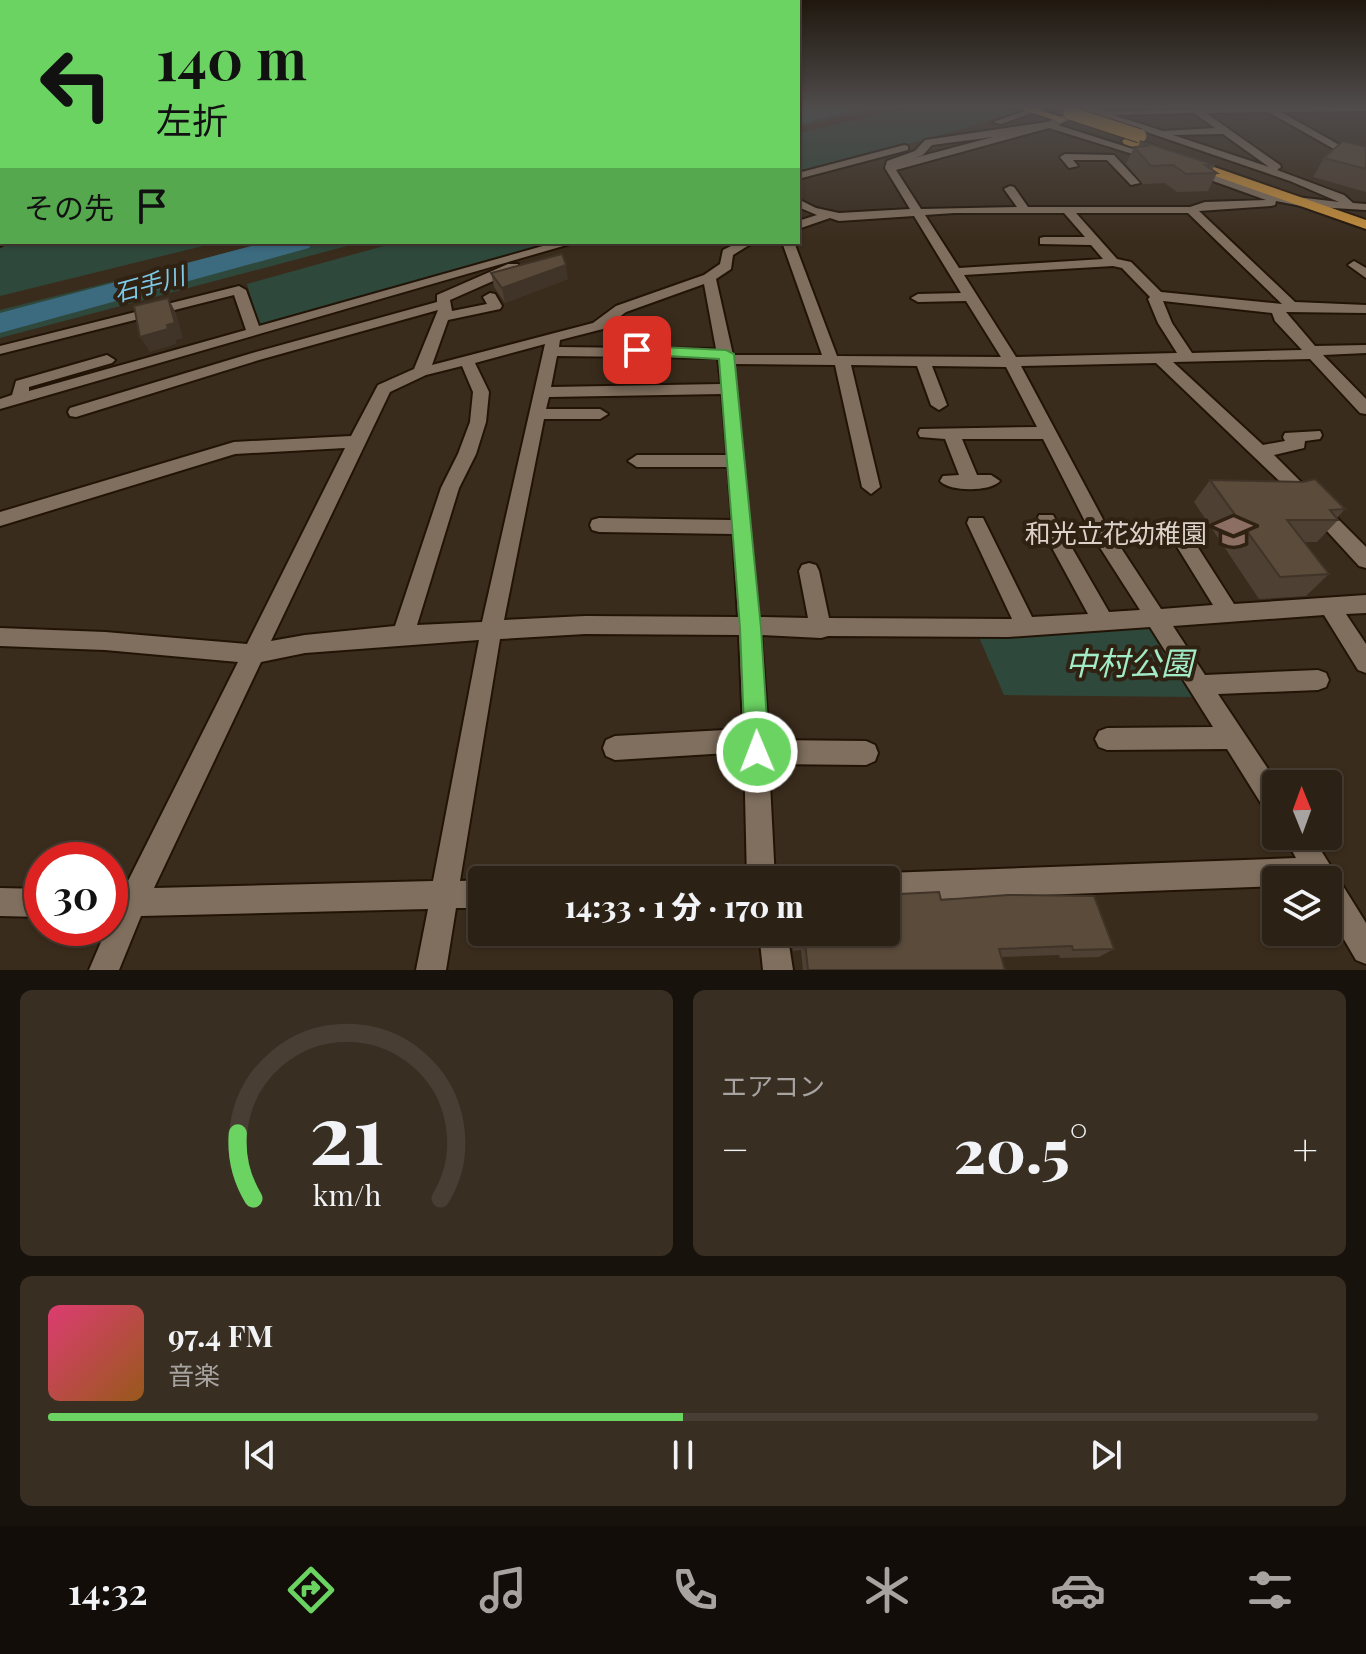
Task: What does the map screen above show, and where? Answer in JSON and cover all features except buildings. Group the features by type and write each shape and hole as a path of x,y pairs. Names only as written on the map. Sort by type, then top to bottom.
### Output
{"highway":[{"path":"1180,152 1366,225"},
{"path":"1188,152 1366,210"}],"street":[{"path":"800,175 889,152"},
{"path":"890,168 891,163 920,152"},
{"path":"890,168 945,152"},
{"path":"1094,152 1098,157"},
{"path":"1136,152 1269,197 1308,204"},
{"path":"1198,152 1294,179 1340,197 1351,207"},
{"path":"1255,152 1294,179"},
{"path":"1344,152 1366,164"},
{"path":"1073,166 1065,157 1110,157 1135,183"},
{"path":"890,168 1011,362 1099,530 1262,783"},
{"path":"1195,171 1194,178 1231,204"},
{"path":"1010,189 1025,210"},
{"path":"800,203 828,215"},
{"path":"800,224 828,215 1191,210 1231,204 1351,207"},
{"path":"1067,210 1113,262"},
{"path":"1191,210 1275,288 1284,308 1280,318 1366,409"},
{"path":"1044,241 1093,241"},
{"path":"0,404 563,244"},
{"path":"552,346 598,326 621,309 639,301 709,278 726,266 727,253 731,248 742,244"},
{"path":"789,244 836,360 871,487"},
{"path":"76,412 443,306 555,246"},
{"path":"956,272 1113,262 1126,265 1157,296 1284,308 1366,309"},
{"path":"1354,265 1366,274"},
{"path":"709,278 727,357 751,628 761,866"},
{"path":"0,350 239,290 254,332"},
{"path":"1157,296 1155,299 1165,323 1188,358"},
{"path":"315,314 495,306 490,297"},
{"path":"918,298 971,297"},
{"path":"421,372 443,306"},
{"path":"431,970 491,631 552,346"},
{"path":"128,890 254,654 384,389 421,372 552,346 727,357 1011,362 1162,360 1366,349"},
{"path":"19,399 22,384 107,360"},
{"path":"1162,360 1260,452 1292,492 1366,560"},
{"path":"403,635 450,488 478,422 481,392 467,361"},
{"path":"923,361 939,405"},
{"path":"540,403 730,389"},
{"path":"540,403 600,414"},
{"path":"926,433 1048,433"},
{"path":"951,433 971,481"},
{"path":"1260,452 1298,444 1291,437 1314,435"},
{"path":"0,519 234,448 357,442"},
{"path":"637,461 736,461"},
{"path":"949,481 991,481"},
{"path":"1046,520 1103,621"},
{"path":"976,523 1026,626"},
{"path":"599,525 742,527"},
{"path":"1181,537 1228,612"},
{"path":"809,571 821,629"},
{"path":"0,637 105,641 254,654 305,644 403,635 585,625 821,629 1026,626 1366,604"},
{"path":"1329,606 1366,663"},
{"path":"1199,685 1318,680"},
{"path":"1107,739 1233,738"},
{"path":"615,748 757,746 866,753"},
{"path":"900,887 1262,880"},
{"path":"128,903 468,894"},
{"path":"0,902 24,903"},
{"path":"1342,909 1366,950"},
{"path":"104,970 110,946"},
{"path":"775,946 778,970"}],"green space":[{"path":"800,152 874,152 800,171"},
{"path":"7,244 211,244 0,296 0,246"},
{"path":"261,244 354,244 0,338 0,310"},
{"path":"391,244 553,244 260,327 247,284"},
{"name":"中村公園","path":"1149,623 1194,697 1004,695 978,635"}],"waterway":[{"name":"石手川","path":"0,323 292,244"}],"place":[{"name":"和光立花幼稚園","path":"1233,532"}],"route":[{"path":"637,350 726,354 751,628 757,752"}]}
